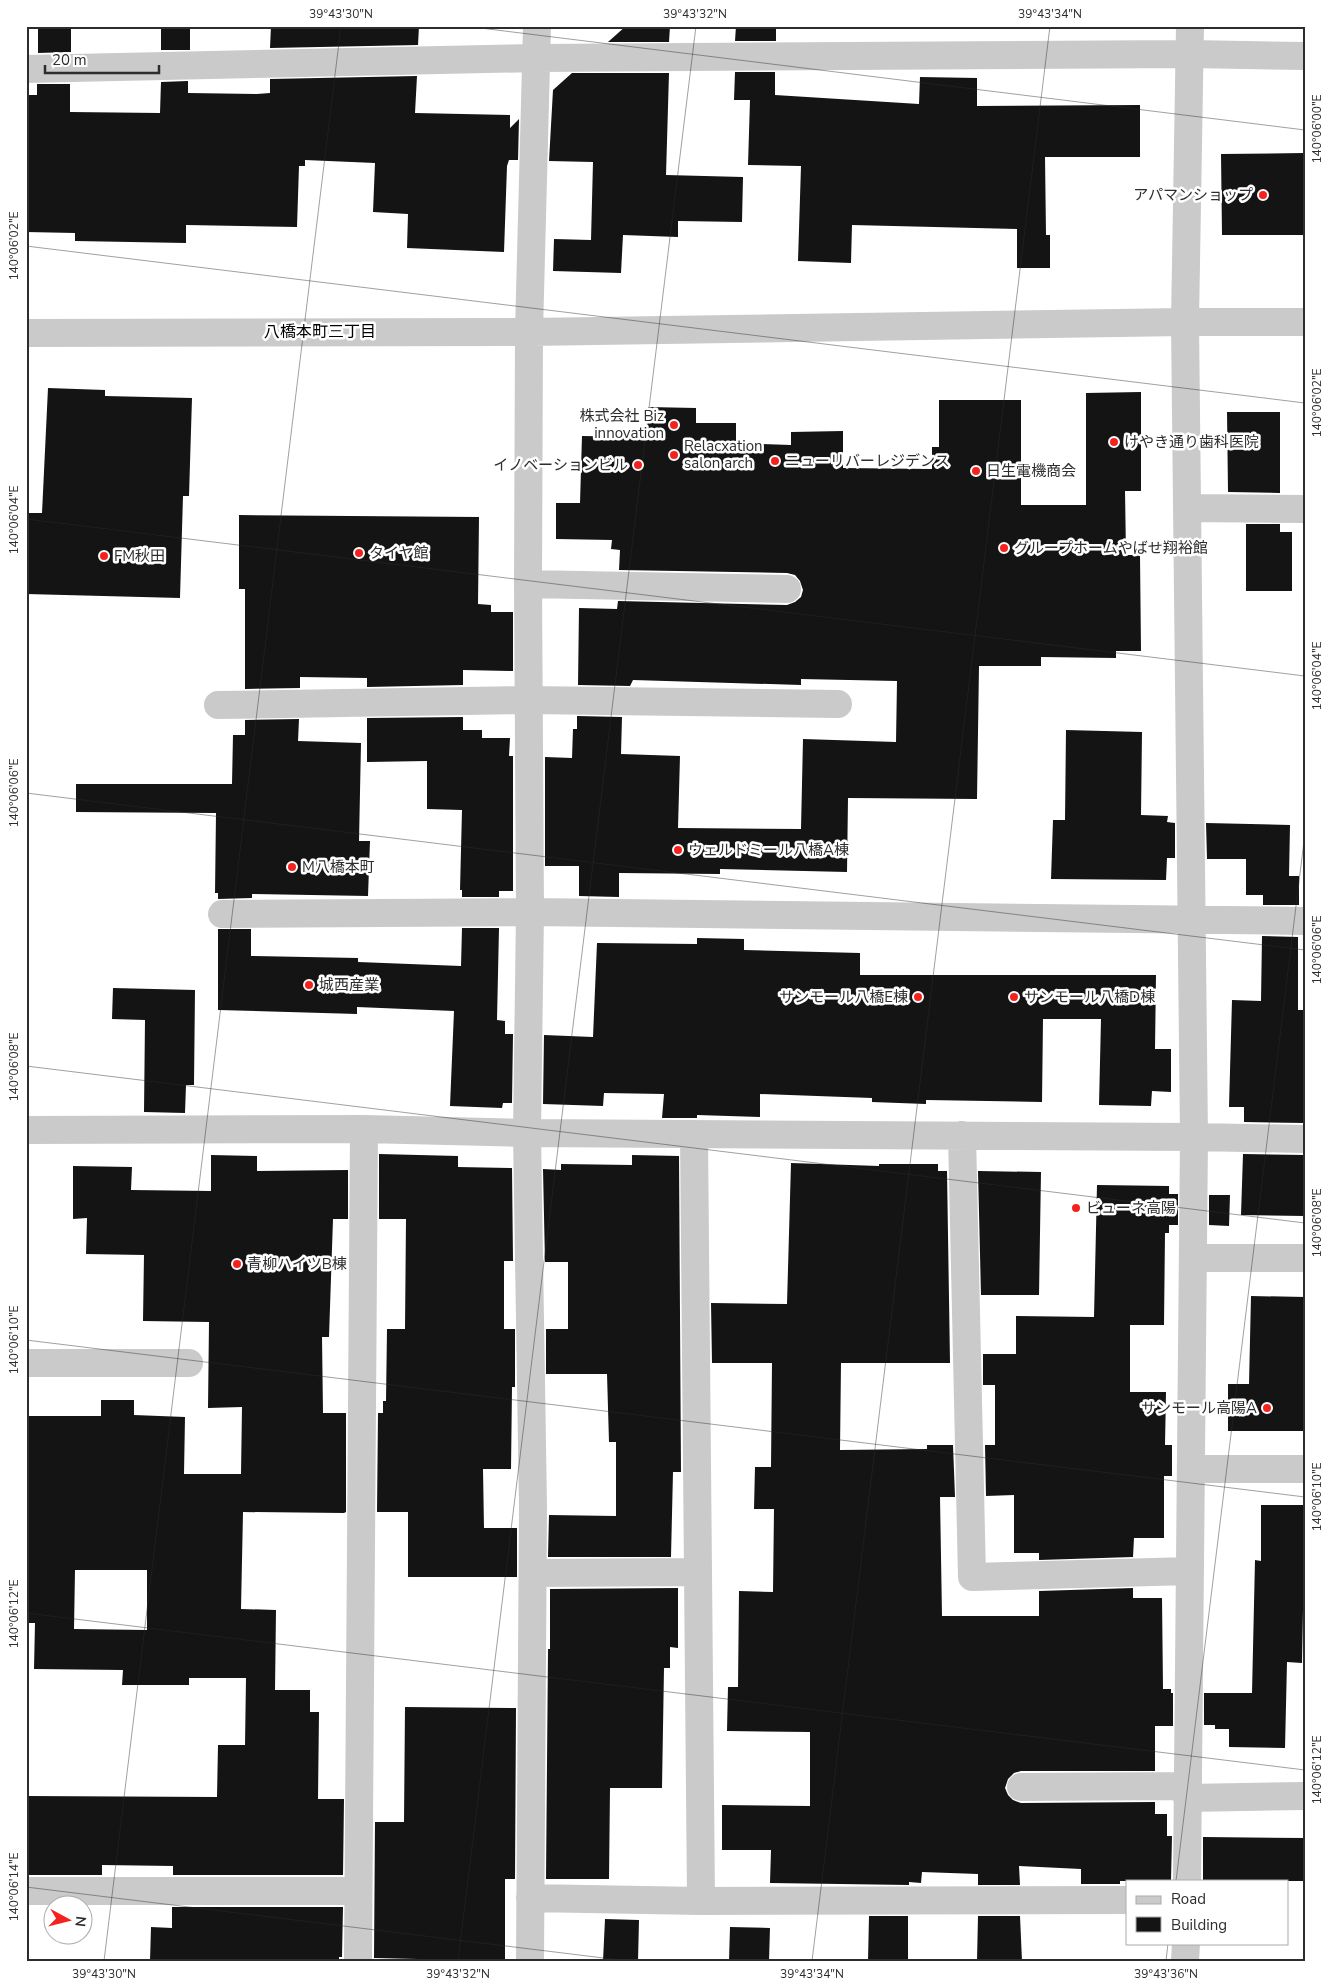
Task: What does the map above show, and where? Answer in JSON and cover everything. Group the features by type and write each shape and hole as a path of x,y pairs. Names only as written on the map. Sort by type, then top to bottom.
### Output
{"street":[{"path":"530,1961 533,1572 527,1133 530,912 528,584 530,332 537,26"},
{"path":"1187,1880 1194,1137 1186,322 1190,26"},
{"path":"26,69 537,58 1190,54 1305,56"},
{"path":"26,332 530,332 1186,322 1305,322"},
{"path":"1187,508 1305,509"},
{"path":"528,584 787,589"},
{"path":"218,706 528,700 838,704"},
{"path":"222,914 530,912 1305,921"},
{"path":"358,1961 357,1891 364,1129"},
{"path":"26,1130 364,1129 527,1133 1305,1139"},
{"path":"694,1134 702,1901"},
{"path":"962,1136 972,1577 1190,1571"},
{"path":"1193,1258 1305,1258"},
{"path":"26,1363 189,1363"},
{"path":"1191,1469 1305,1470"},
{"path":"533,1572 698,1572"},
{"path":"1022,1787 1305,1796"},
{"path":"26,1891 357,1891"},
{"path":"530,1898 702,1901 1126,1900"},
{"path":"1185,1961 1186,1944"}],"building":[{"path":"38,26 71,26 71,52 38,53"},
{"path":"161,26 190,26 190,50 161,50"},
{"path":"271,26 419,26 418,45 270,48"},
{"path":"626,26 670,26 669,42 608,42"},
{"path":"736,26 776,26 776,41 735,41"},
{"path":"735,72 775,72 775,95 919,104 920,77 977,78 977,106 1140,105 1140,157 1045,157 1046,235 1050,235 1050,268 1017,268 1017,229 852,225 851,263 798,261 801,166 748,165 750,100 734,100"},
{"path":"572,73 669,73 666,175 743,177 742,222 678,221 678,237 623,235 621,273 553,271 554,239 591,240 593,162 549,161 553,90"},
{"path":"417,76 415,113 510,115 510,128 519,119 518,160 509,160 507,166 504,252 407,248 408,214 373,212 375,163 305,160 305,166 299,166 297,227 186,225 186,243 75,241 75,233 26,232 26,95 37,95 37,84 70,84 70,112 160,113 161,82 188,81 188,93 257,94 270,93 270,79"},
{"name":"アパマンショップ","path":"1305,153 1305,235 1222,235 1221,154"},
{"path":"48,388 105,390 105,396 192,398 189,496 183,496 180,598 26,594 26,513 42,513"},
{"path":"1141,392 1141,491 1125,491 1126,555 1140,555 1141,651 1116,651 1116,658 1041,657 1041,666 979,666 977,799 848,798 847,872 720,869 720,874 619,873 619,897 579,896 579,866 545,866 545,757 572,758 573,729 577,729 577,716 622,717 621,754 680,756 678,828 801,829 803,739 896,742 897,681 801,679 801,685 633,680 630,686 578,685 579,608 617,609 618,601 787,605 801,597 803,590 800,581 795,575 787,573 619,570 620,550 611,549 612,540 556,539 556,503 580,503 582,436 647,437 648,407 696,408 696,423 736,423 736,443 791,445 791,432 843,431 843,468 932,469 932,447 939,447 939,400 1021,400 1021,505 1086,505 1086,393"},
{"path":"1227,412 1280,412 1280,493 1228,492"},
{"path":"239,515 479,517 478,604 491,605 491,612 513,612 513,671 463,670 463,685 367,687 367,678 300,677 300,688 245,689 245,589 239,589"},
{"path":"1246,524 1280,524 1280,532 1292,532 1292,591 1246,591"},
{"path":"463,717 463,730 482,730 482,738 510,738 509,756 513,756 513,891 499,891 499,897 462,897 462,890 460,890 462,810 427,809 427,761 367,762 367,718"},
{"path":"299,719 298,741 361,743 359,841 370,841 368,896 252,894 252,898 218,899 218,893 215,893 216,813 76,812 76,784 232,784 233,735 245,735 245,720"},
{"path":"1066,730 1142,732 1141,815 1168,816 1167,822 1175,823 1175,858 1167,858 1166,880 1051,879 1053,820 1065,820"},
{"path":"1206,823 1290,825 1289,876 1299,876 1299,905 1263,905 1263,895 1246,895 1246,859 1207,859"},
{"path":"462,928 499,928 497,1020 505,1021 505,1034 513,1034 512,1103 503,1103 502,1108 450,1106 454,1011 357,1007 357,1014 218,1010 218,929 251,929 251,956 358,958 358,962 461,966"},
{"path":"1262,936 1298,937 1298,1010 1304,1010 1303,1090 1305,1090 1305,1123 1244,1122 1244,1107 1229,1107 1232,1000 1261,1001"},
{"path":"697,938 744,939 744,950 860,953 860,975 1156,975 1155,1049 1171,1049 1171,1092 1152,1091 1151,1106 1099,1105 1101,1019 1043,1019 1042,1102 926,1100 926,1104 872,1102 872,1098 760,1094 760,1117 697,1115 697,1118 662,1118 664,1094 604,1093 603,1106 543,1104 544,1035 593,1037 597,943 697,944"},
{"path":"113,988 195,990 194,1085 186,1085 185,1113 144,1112 145,1020 112,1019"},
{"path":"379,1154 458,1156 458,1167 512,1168 513,1261 504,1261 504,1329 515,1329 515,1387 512,1387 511,1469 483,1469 484,1528 517,1528 517,1577 408,1577 408,1512 377,1512 378,1413 383,1413 383,1401 386,1401 387,1329 405,1329 406,1219 379,1219"},
{"path":"1243,1154 1305,1155 1305,1216 1241,1215"},
{"path":"211,1155 257,1156 257,1171 348,1170 348,1219 333,1219 329,1337 322,1337 323,1413 346,1413 346,1512 243,1512 241,1609 276,1610 275,1690 310,1690 310,1712 319,1712 318,1799 344,1799 343,1875 173,1875 173,1866 102,1865 102,1875 26,1875 26,1796 217,1797 218,1745 245,1745 246,1678 189,1678 189,1685 122,1685 123,1670 34,1669 35,1623 26,1623 26,1416 101,1416 101,1400 134,1400 134,1415 185,1417 184,1474 241,1474 242,1407 208,1408 209,1322 143,1321 144,1255 86,1254 87,1218 73,1219 73,1166 132,1167 131,1190 211,1191","holes":["75,1570 147,1570 147,1630 74,1629"]},
{"path":"632,1155 679,1156 681,1472 673,1472 671,1557 548,1557 549,1515 616,1516 616,1442 609,1442 607,1374 546,1374 546,1329 568,1329 568,1262 545,1262 543,1169 561,1170 561,1164 632,1165"},
{"path":"791,1163 879,1166 879,1164 938,1164 938,1171 947,1171 950,1363 841,1363 840,1450 927,1449 927,1445 953,1445 955,1497 940,1497 942,1616 1039,1616 1039,1591 1133,1588 1133,1598 1162,1598 1163,1689 1171,1689 1171,1693 1173,1693 1173,1726 1155,1726 1155,1771 1021,1771 1014,1773 1008,1779 1005,1788 1013,1800 1021,1803 1155,1802 1155,1814 1167,1814 1167,1836 1172,1836 1171,1880 1126,1880 1120,1881 1120,1884 1081,1884 1081,1869 1019,1866 1020,1885 978,1885 978,1874 922,1872 921,1883 909,1882 909,1885 770,1883 771,1850 722,1850 722,1805 810,1806 810,1732 727,1731 728,1687 738,1687 739,1591 773,1592 774,1509 754,1509 755,1467 771,1467 772,1363 712,1363 711,1303 787,1304"},
{"path":"978,1171 1041,1172 1039,1295 981,1295"},
{"path":"1097,1185 1169,1186 1169,1194 1178,1194 1178,1225 1169,1225 1169,1233 1165,1233 1164,1325 1130,1325 1130,1392 1166,1392 1165,1445 1172,1445 1172,1476 1164,1476 1164,1538 1134,1538 1133,1557 1039,1560 1039,1553 1014,1553 1014,1495 986,1496 985,1445 995,1445 995,1385 983,1385 983,1354 1016,1354 1016,1316 1094,1317"},
{"path":"1209,1195 1230,1195 1229,1226 1209,1225"},
{"path":"1251,1296 1305,1297 1305,1431 1228,1431 1228,1384 1249,1384"},
{"path":"1261,1505 1305,1505 1302,1663 1287,1662 1285,1748 1229,1747 1229,1729 1215,1729 1215,1725 1204,1725 1204,1693 1252,1693 1255,1560 1261,1561"},
{"path":"678,1588 678,1648 670,1647 670,1668 664,1668 662,1788 610,1788 609,1879 546,1879 550,1589"},
{"path":"405,1707 516,1708 515,1879 505,1879 505,1961 374,1958 375,1822 404,1822"},
{"path":"1203,1837 1305,1838 1304,1881 1203,1880"},
{"path":"172,1907 343,1907 342,1957 339,1957 339,1961 150,1961 151,1927 172,1928"},
{"path":"869,1916 908,1916 908,1961 868,1961"},
{"path":"978,1916 1020,1916 1022,1961 977,1961"},
{"path":"605,1919 639,1920 638,1961 603,1961"},
{"path":"730,1927 770,1928 769,1961 729,1961"}],"place":[{"name":"アパマンショップ","path":"1263,195"},
{"name":"株式会社 Biz innovation","path":"674,425"},
{"name":"けやき通り歯科医院","path":"1114,442"},
{"name":"Relacxation salon arch","path":"674,455"},
{"name":"ニューリバーレジデンス","path":"775,461"},
{"name":"イノベーションビル","path":"638,465"},
{"name":"日生電機商会","path":"976,471"},
{"name":"グループホームやばせ翔裕館","path":"1004,548"},
{"name":"タイヤ館","path":"359,553"},
{"name":"FM秋田","path":"104,556"},
{"name":"ウェルドミール八橋A棟","path":"678,850"},
{"name":"M八橋本町","path":"292,867"},
{"name":"城西産業","path":"309,985"},
{"name":"サンモール八橋E棟","path":"918,997"},
{"name":"サンモール八橋D棟","path":"1014,997"},
{"name":"ビューネ高陽","path":"1076,1208"},
{"name":"青柳ハイツB棟","path":"237,1264"},
{"name":"サンモール高陽A","path":"1267,1408"}],"district":[{"name":"八橋本町三丁目","path":"320,332"}]}
